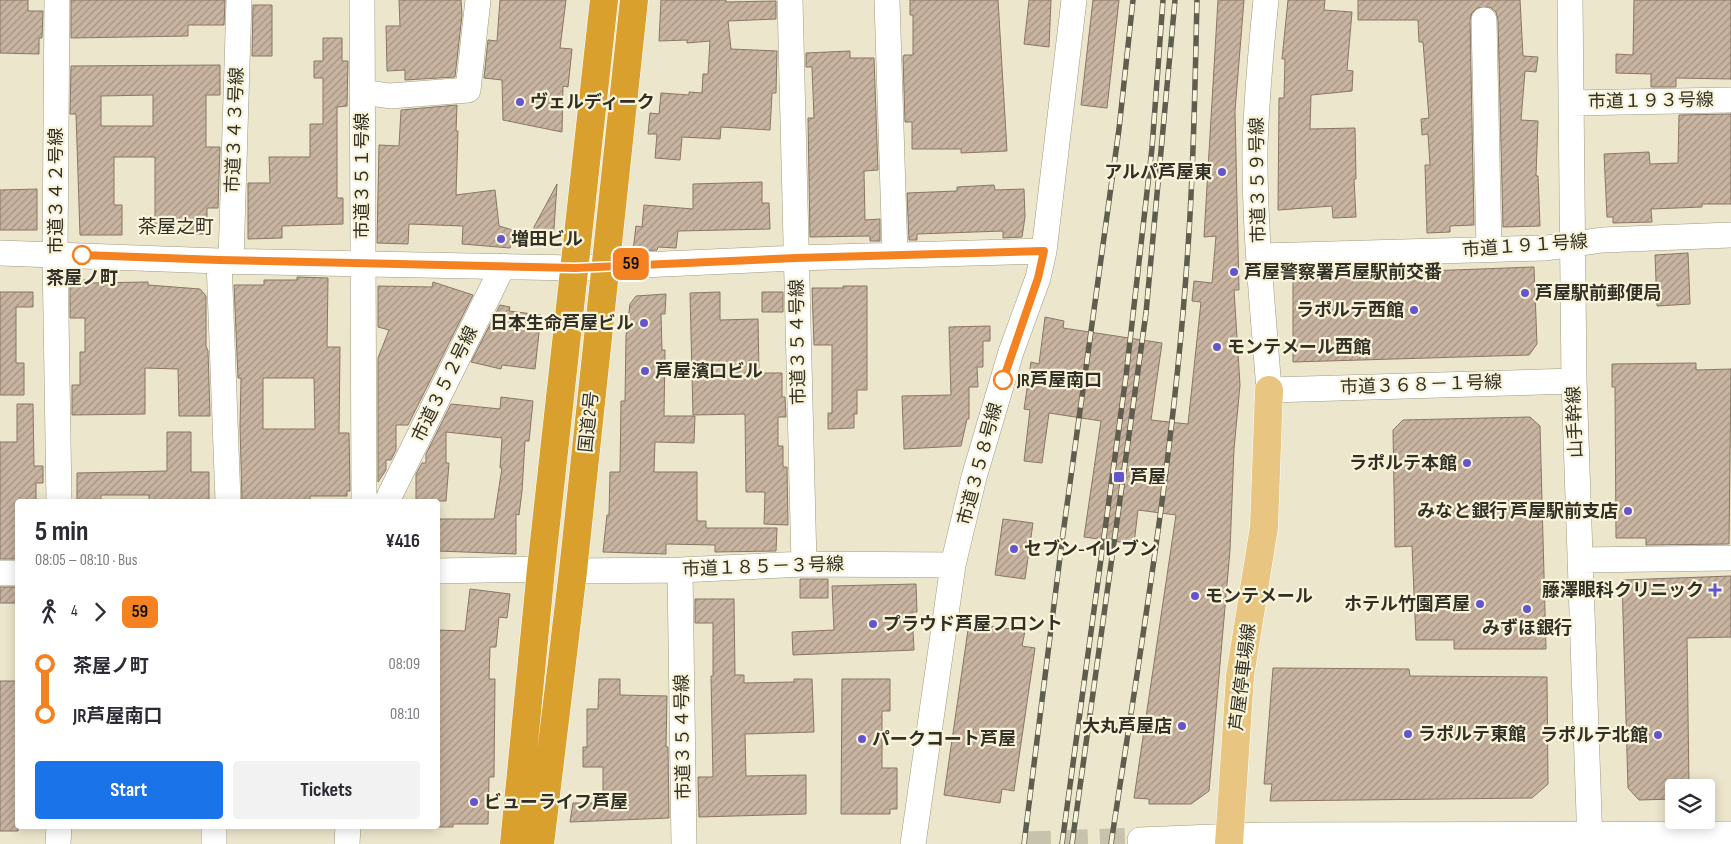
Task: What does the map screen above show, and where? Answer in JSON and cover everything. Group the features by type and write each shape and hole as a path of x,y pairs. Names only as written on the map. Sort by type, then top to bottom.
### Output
{"highway":[{"name":"国道2号","path":"514,844 541,569 604,0"},
{"name":"国道2号","path":"540,844 574,571 634,0"}],"main road":[{"name":"芦屋停車場線","path":"1229,840 1240,676 1264,527 1269,390"}],"street":[{"name":"市道３４２号線","path":"57,0 55,254 58,499"},
{"name":"市道３４３号線","path":"228,499 225,261 238,0"},
{"name":"市道３５１号線","path":"362,0 364,499"},
{"path":"362,92 390,96 468,90 478,0"},
{"name":"市道３５４号線","path":"790,0 804,564"},
{"path":"887,0 895,255"},
{"name":"市道３５８号線","path":"913,844 953,565 980,460 1011,352 1038,278 1044,251 1074,0"},
{"name":"市道３５９号線","path":"1266,0 1259,67 1255,146 1259,256 1269,390"},
{"name":"山手幹線","path":"1570,0 1571,245 1574,381 1590,839"},
{"path":"1484,20 1489,249"},
{"name":"市道１９３号線","path":"1571,103 1731,100"},
{"name":"市道１９１号線","path":"1259,256 1489,249 1571,245 1602,240 1731,235"},
{"path":"0,252 225,261 575,268 605,265 796,258 1044,251"},
{"name":"市道３５２号線","path":"388,499 503,266"},
{"name":"市道３６８－１号線","path":"1269,390 1574,381"},
{"path":"1580,560 1731,558"},
{"name":"市道１８５－３号線","path":"574,571 680,570 804,564 953,565"},
{"path":"440,571 541,569"},
{"name":"市道３５４号線","path":"680,570 684,844"},
{"path":"0,573 15,573"},
{"path":"58,829 58,844"},
{"path":"214,829 214,844"},
{"path":"347,844 348,829"},
{"path":"1140,840 1590,839 1731,834"},
{"path":"899,844 920,844"}],"building":[{"path":"0,0 28,0 28,11 43,11 42,38 39,38 39,54 0,53"},
{"path":"71,0 225,0 224,25 188,25 188,36 71,38"},
{"path":"399,0 461,0 462,15 455,77 405,80 405,70 387,71 386,26 400,26"},
{"path":"500,0 566,0 560,48 572,49 568,87 563,86 562,132 503,120 502,80 484,78 488,40 497,41"},
{"path":"661,0 776,1 776,19 728,21 731,49 777,51 776,93 772,93 770,130 721,127 720,139 682,137 680,160 655,158 657,134 648,134 650,113 659,114 661,93 689,95 689,92 702,93 703,74 708,74 710,41 687,43 687,40 659,41"},
{"path":"910,0 998,0 1007,151 961,153 961,149 912,149 912,122 905,122 903,57 904,55 913,55 913,15 910,15"},
{"path":"1029,0 1051,0 1049,47 1024,44"},
{"path":"1093,0 1119,0 1107,108 1081,105"},
{"path":"1218,0 1244,0 1235,111 1239,290 1234,290 1240,385 1234,449 1230,550 1209,791 1191,804 1149,804 1149,799 1134,798 1176,515 1138,510 1134,544 1084,537 1101,421 1049,413 1042,463 1024,461 1030,410 1024,409 1031,362 1039,364 1045,317 1064,321 1063,328 1162,343 1151,420 1188,424 1201,302 1192,301 1194,281 1212,283 1216,236 1204,237"},
{"path":"1288,0 1325,0 1324,10 1352,12 1347,70 1353,71 1352,91 1311,95 1310,129 1355,128 1356,179 1354,179 1356,217 1333,218 1332,206 1278,210 1279,98 1284,98 1285,59 1282,59"},
{"path":"1358,0 1520,0 1523,56 1538,57 1536,72 1525,71 1521,120 1538,121 1536,176 1538,176 1540,226 1503,227 1498,20 1496,12 1490,7 1477,8 1472,13 1470,20 1474,225 1450,226 1450,232 1427,233 1425,165 1430,165 1428,134 1422,135 1421,119 1429,118 1423,42 1419,42 1418,20 1358,20"},
{"path":"1634,0 1731,0 1731,79 1676,78 1676,87 1651,87 1651,74 1616,73 1616,54 1633,55"},
{"path":"253,5 272,5 272,56 252,56"},
{"path":"323,38 342,38 342,61 348,61 347,106 337,107 337,198 343,198 343,224 282,226 282,238 248,239 248,183 270,183 269,157 310,157 310,124 323,124 323,78 314,78 314,61 323,61"},
{"path":"850,51 850,58 874,58 878,170 864,171 865,220 880,219 880,241 870,241 870,236 810,237 808,118 814,118 812,67 806,67 806,53"},
{"path":"220,65 220,95 206,95 206,147 220,147 218,208 207,208 207,234 184,234 184,224 155,224 155,157 114,157 114,205 122,205 122,235 80,235 76,114 70,114 71,66","holes":["153,95 153,126 101,126 101,96"]},
{"path":"457,105 456,195 495,190 499,226 516,231 510,248 462,244 463,226 409,224 408,244 377,243 379,145 399,146 401,110"},
{"path":"1731,114 1731,204 1702,204 1702,207 1651,209 1652,222 1613,223 1613,217 1607,217 1604,154 1649,152 1650,164 1678,163 1679,115"},
{"path":"762,182 762,203 769,203 770,229 678,231 676,248 658,247 657,250 633,251 636,226 642,227 644,205 693,209 693,184"},
{"path":"557,184 553,243 533,242 534,227"},
{"path":"994,185 995,190 1024,189 1025,217 1022,237 1003,238 1003,231 917,234 917,240 909,240 907,193 957,191 957,187"},
{"path":"37,189 37,230 0,230 0,190"},
{"path":"1688,253 1690,304 1657,306 1655,255"},
{"name":"ラポルテ西館","path":"1534,267 1537,344 1529,355 1293,362 1293,276"},
{"path":"297,277 328,278 327,347 340,347 339,433 349,433 350,491 347,491 347,496 310,496 310,499 242,499 241,378 238,378 234,285 264,285 264,280 297,280","holes":["263,378 314,378 315,429 263,429"]},
{"path":"70,280 90,280 90,283 148,282 148,285 200,289 206,296 206,346 208,351 210,416 179,416 178,369 145,368 145,414 72,415 72,385 80,385 80,352 85,352 85,318 70,318"},
{"path":"433,282 473,295 408,425 396,425 396,450 391,460 386,460 386,470 378,482 378,358 389,330 378,327 378,286 432,287"},
{"path":"843,286 867,286 867,390 857,390 857,414 854,414 854,428 828,429 828,413 832,413 832,345 814,345 812,288 843,288"},
{"path":"0,292 33,292 33,307 16,307 16,363 24,363 24,395 0,395"},
{"path":"720,292 720,320 758,319 759,373 782,373 782,397 785,397 786,417 778,417 778,446 783,446 783,467 787,467 788,525 764,524 765,492 746,492 745,414 693,415 690,293"},
{"path":"762,292 783,292 783,312 762,312"},
{"path":"666,294 665,314 661,314 662,350 665,350 664,416 695,416 694,443 655,442 654,472 697,472 697,521 706,521 706,528 777,528 776,551 715,552 715,545 666,544 666,554 603,552 607,515 609,515 610,472 620,472 621,401 625,401 626,336 630,304 636,296"},
{"path":"500,305 510,307 509,311 541,315 535,369 502,365 501,369 471,362"},
{"path":"990,326 990,341 983,341 983,367 977,367 978,387 969,387 969,419 967,419 961,446 904,449 902,396 951,395 949,327"},
{"path":"1696,363 1696,370 1731,369 1729,544 1646,545 1646,538 1616,538 1615,387 1612,387 1612,364"},
{"path":"501,397 533,401 529,441 525,441 519,515 516,514 516,554 440,551 440,519 494,519 502,468 500,468 502,438 446,432 446,463 449,463 446,501 440,501 440,499 416,499 416,474 422,463 426,463 426,454 451,404 500,409"},
{"path":"17,404 33,404 34,466 43,466 43,483 36,483 36,499 15,499 15,559 0,559 0,442 17,442"},
{"path":"1530,417 1540,426 1546,649 1454,649 1454,640 1416,640 1412,546 1395,547 1393,430 1403,420"},
{"path":"167,432 191,432 191,472 209,472 209,499 149,499 149,495 101,495 101,499 77,499 77,473 167,471"},
{"name":"セブン-イレブン","path":"1003,519 1033,523 1025,579 995,575"},
{"name":"ラポルテ北館","path":"1731,576 1731,637 1687,638 1689,779 1665,779 1665,799 1639,800 1628,788 1622,580"},
{"path":"800,579 828,579 828,598 800,598"},
{"name":"プラウド芦屋フロント","path":"916,584 917,612 912,612 914,650 793,655 792,632 834,630 832,586"},
{"path":"0,587 15,587 15,603 0,603"},
{"path":"470,589 510,594 507,618 499,617 496,647 490,647 489,679 495,679 494,777 489,777 488,824 453,824 453,827 440,827 440,630 465,631"},
{"path":"695,599 734,599 735,675 744,675 744,683 794,682 794,679 812,679 814,732 745,734 746,776 806,775 806,814 699,817 698,777 713,777 711,676 713,676 713,623 695,623"},
{"path":"969,623 1025,631 1022,646 1035,648 1014,791 1002,789 1000,803 944,795"},
{"name":"ラポルテ東館","path":"1273,668 1409,669 1410,676 1547,677 1548,784 1532,798 1270,801 1272,784 1264,784"},
{"path":"599,679 620,679 620,695 667,696 666,747 668,747 669,818 570,822 573,803 603,803 603,767 583,767 583,747 587,747 587,709 598,709"},
{"name":"パークコート芦屋","path":"842,679 890,679 890,711 882,711 882,768 897,768 897,809 890,809 890,814 841,814"},
{"path":"0,681 15,681 15,829 18,829 18,831 0,831"}],"tunnel":[{"path":"1026,844 1140,840"}],"railway":[{"path":"1024,844 1062,541 1119,129 1133,0"},
{"path":"1062,844 1126,376 1152,148 1163,0"},
{"path":"1072,844 1146,313 1175,0"},
{"path":"1111,844 1156,547 1175,397 1190,216 1197,0"}],"bus line":[{"name":"59","path":"82,255 575,268 605,265 796,258 1044,251 1038,278 1023,316 1003,380"}],"place":[{"name":"ヴェルディーク","path":"520,102"},
{"name":"アルパ芦屋東","path":"1222,172"},
{"name":"増田ビル","path":"501,239"},
{"name":"茶屋ノ町","path":"82,255"},
{"name":"芦屋警察署芦屋駅前交番","path":"1234,272"},
{"name":"芦屋駅前郵便局","path":"1525,293"},
{"name":"ラポルテ西館","path":"1414,310"},
{"name":"日本生命芦屋ビル","path":"644,323"},
{"name":"モンテメール西館","path":"1217,347"},
{"name":"芦屋濱口ビル","path":"645,371"},
{"name":"JR芦屋南口","path":"1003,380"},
{"name":"ラポルテ本館","path":"1467,463"},
{"name":"芦屋","path":"1119,477"},
{"name":"みなと銀行 芦屋駅前支店","path":"1628,511"},
{"name":"セブン-イレブン","path":"1014,549"},
{"name":"藤澤眼科クリニック","path":"1715,590"},
{"name":"モンテメール","path":"1195,596"},
{"name":"ホテル竹園芦屋","path":"1480,604"},
{"name":"みずほ銀行","path":"1527,609"},
{"name":"プラウド芦屋フロント","path":"873,624"},
{"name":"大丸芦屋店","path":"1182,726"},
{"name":"ラポルテ東館","path":"1408,734"},
{"name":"ラポルテ北館","path":"1658,735"},
{"name":"パークコート芦屋","path":"862,739"},
{"name":"ビューライフ芦屋","path":"474,802"}],"district":[{"name":"茶屋之町","path":"176,227"}]}
